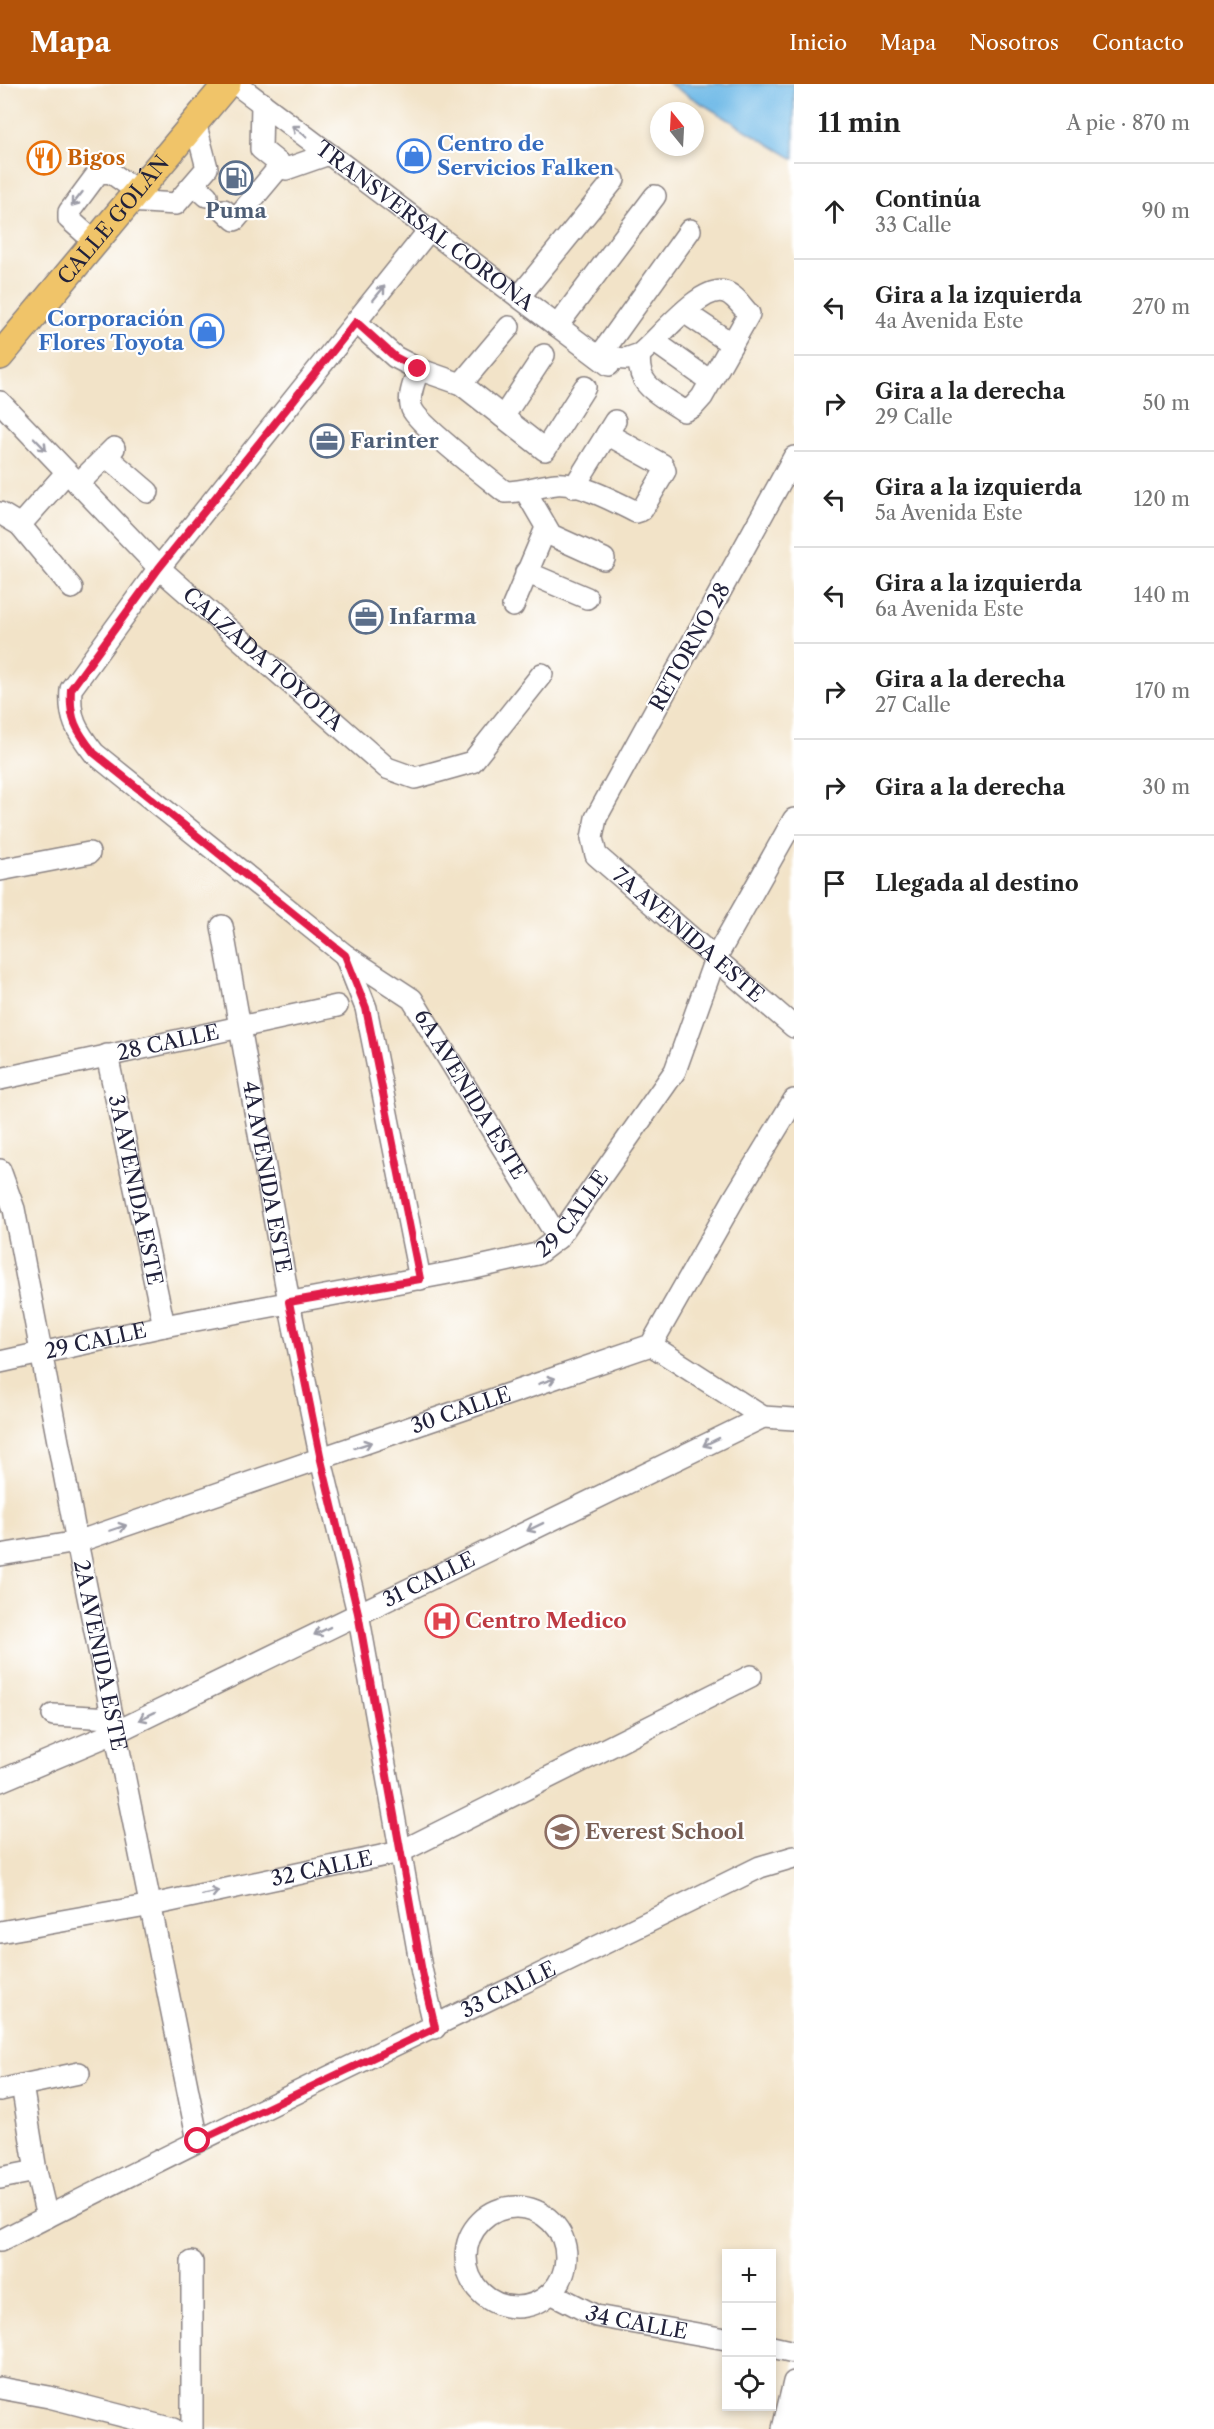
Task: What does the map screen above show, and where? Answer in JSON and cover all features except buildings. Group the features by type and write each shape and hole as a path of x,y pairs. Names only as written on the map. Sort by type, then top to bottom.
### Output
{"main road":[{"name":"CALLE GOLÁN","path":"0,356 227,84"}],"street":[{"name":"TRANSVERSAL CORONA","path":"236,84 605,362"},
{"path":"262,103 261,148 286,169 329,153"},
{"path":"95,242 69,219 69,212 98,173 110,172 133,196 176,204 201,190 207,168 195,122"},
{"path":"224,210 235,220 281,165"},
{"path":"519,297 614,180"},
{"path":"557,326 655,196"},
{"path":"159,568 430,229"},
{"path":"605,362 690,230"},
{"path":"605,362 626,359 647,348 705,294 723,291 732,296 749,314 702,397 693,408 684,411 644,382 637,371 647,348"},
{"path":"684,312 732,344"},
{"path":"356,322 395,357 418,369 461,384 545,450 585,387"},
{"path":"461,384 509,327"},
{"path":"647,348 710,381"},
{"path":"503,417 544,355"},
{"path":"418,369 410,395 413,410 435,434 505,492 526,492 558,484 590,491 636,512 642,510 665,471 663,465 611,427 574,487"},
{"name":"CALZADA TOYOTA","path":"0,402 159,568 387,768 415,778 472,762 542,674"},
{"path":"20,525 73,478 110,452 148,492"},
{"name":"RETORNO 28","path":"592,838 596,818 794,457"},
{"path":"526,492 551,535 604,559"},
{"path":"0,513 20,525 72,588"},
{"path":"513,606 546,528"},
{"name":"6A AVENIDA ESTE","path":"159,568 71,689 69,710 77,732 94,753 345,955 412,999 558,1238"},
{"path":"526,572 587,598"},
{"name":"29 CALLE","path":"0,1362 164,1326 420,1279 537,1254 558,1238 675,1071 714,959 794,819"},
{"name":"7A AVENIDA ESTE","path":"592,838 596,855 794,1027"},
{"path":"0,870 89,853"},
{"name":"4A AVENIDA ESTE","path":"222,927 289,1302 321,1460 358,1613 400,1852 435,2028"},
{"path":"345,955 366,1008 420,1279"},
{"path":"366,1008 392,996 412,999"},
{"name":"28 CALLE","path":"0,1079 337,1006"},
{"name":"3A AVENIDA ESTE","path":"107,1055 164,1326"},
{"path":"763,1417 651,1345 735,1197 794,1100"},
{"name":"2A AVENIDA ESTE","path":"0,1170 14,1209 77,1542 153,1905 198,2141"},
{"name":"30 CALLE","path":"0,1555 77,1542 651,1345"},
{"name":"31 CALLE","path":"0,1780 358,1613 763,1417 794,1419"},
{"name":"32 CALLE","path":"0,1932 153,1905 400,1852 751,1676"},
{"path":"52,1715 115,1725"},
{"name":"33 CALLE","path":"0,2241 198,2141 435,2028 760,1867 794,1857"},
{"path":"0,2090 79,2073"},
{"path":"22,2085 36,2171 47,2217"},
{"path":"0,2178 36,2171"},
{"path":"508,2208 524,2208 539,2213 552,2222 561,2235 566,2250 566,2265 561,2281 551,2293 537,2303 521,2307 504,2306 488,2299 476,2287 468,2272 466,2255 470,2239 479,2224 493,2213 508,2208"},
{"path":"192,2262 192,2429"},
{"name":"34 CALLE","path":"551,2293 596,2316 722,2338"},
{"path":"776,2348 794,2352"},
{"path":"783,2429 794,2382"},
{"path":"0,2388 49,2397 172,2429"}],"water":[{"path":"669,84 794,84 794,159 704,105 704,102 699,102"}],"place":[{"name":"Centro de Servicios Falken","path":"414,156"},
{"name":"Bigos","path":"44,158"},
{"name":"Puma","path":"236,178"},
{"name":"Corporación Flores Toyota","path":"207,331"},
{"name":"Farinter","path":"327,441"},
{"name":"Infarma","path":"366,617"},
{"name":"Centro Medico","path":"442,1621"},
{"name":"Everest School","path":"562,1832"}],"route":[{"path":"198,2141 435,2028 422,1972 358,1613 321,1460 289,1302 420,1279 366,1008 345,955 94,753 77,732 69,710 71,689 159,568 356,322 395,357 418,369"}]}
